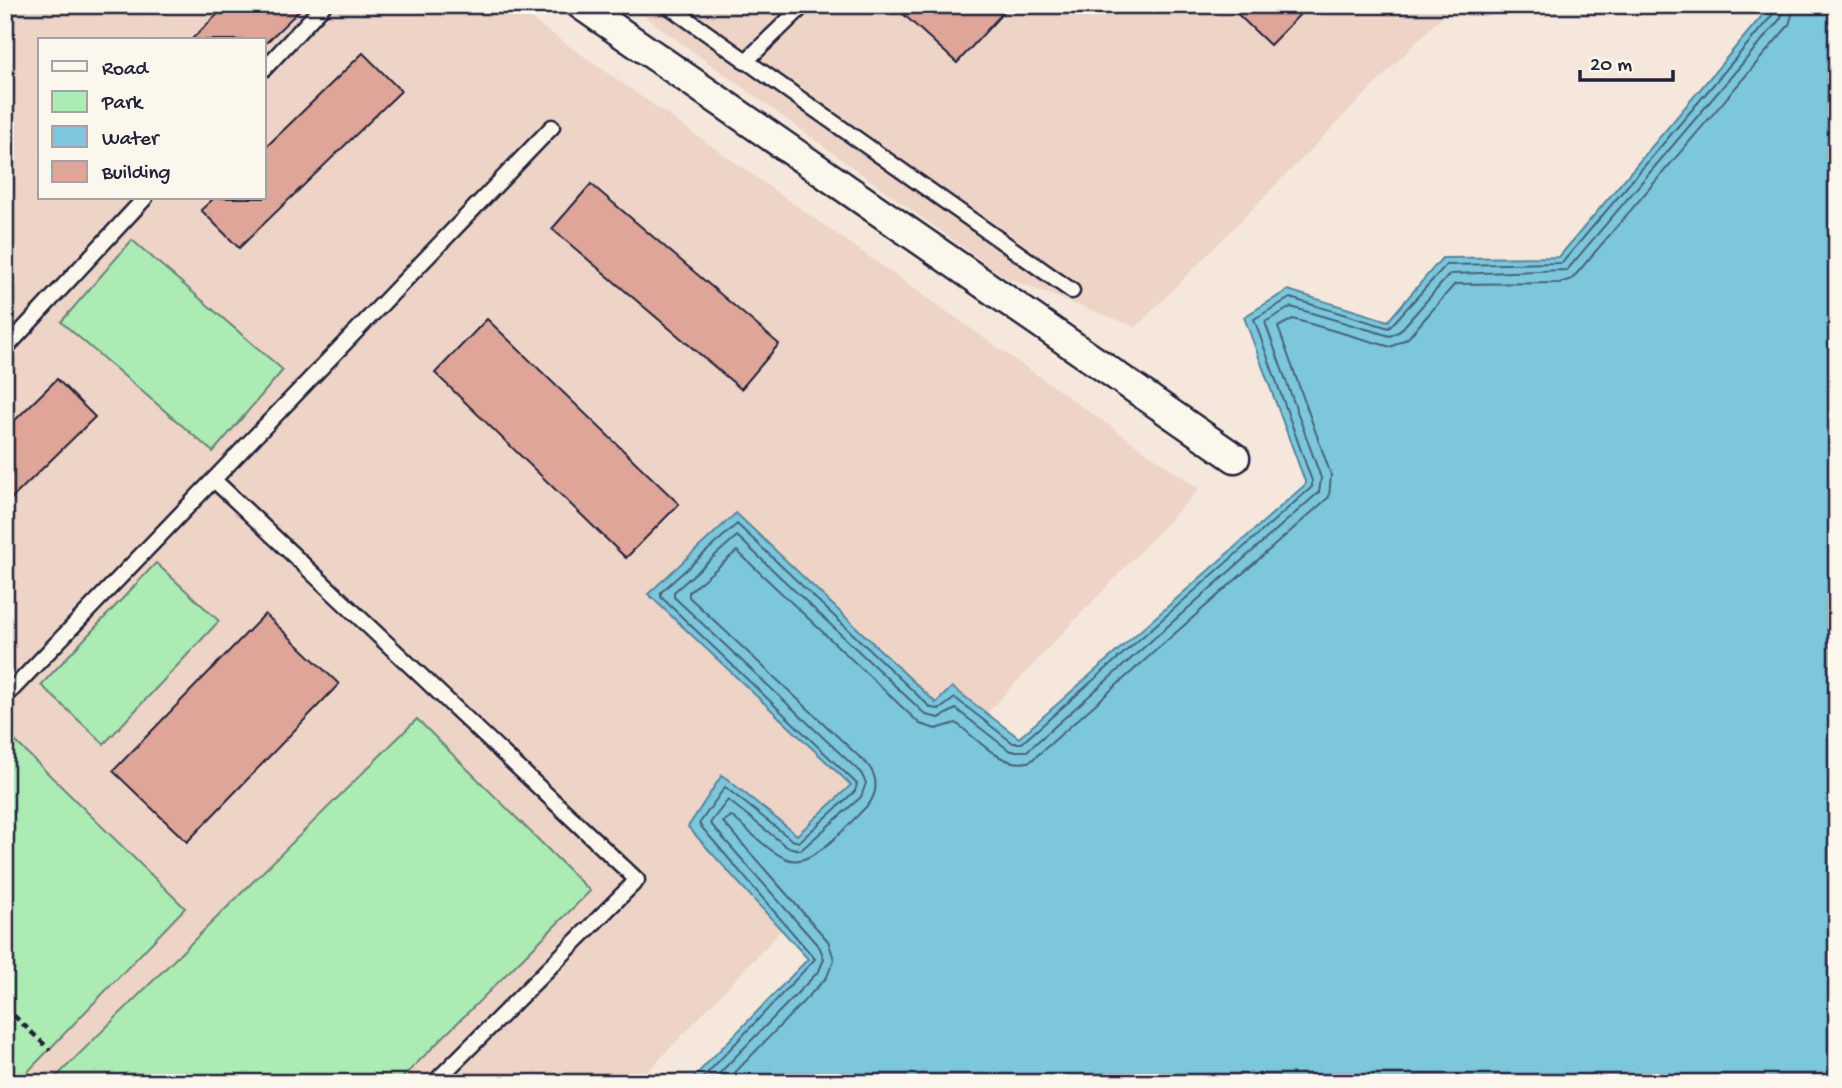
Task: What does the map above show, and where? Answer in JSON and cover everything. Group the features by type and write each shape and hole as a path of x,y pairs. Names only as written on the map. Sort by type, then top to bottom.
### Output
{"street":[{"path":"582,5 1235,458"}],"lane":[{"path":"266,67 324,5"},
{"path":"667,5 1072,291"},
{"path":"745,62 804,5"},
{"path":"5,697 552,127"},
{"path":"5,349 143,200"},
{"path":"214,480 637,880 434,1083"}],"path":[{"path":"5,1007 50,1050"}],"shaded area":[{"path":"5,5 511,5 1199,489 637,1083 5,1083"},
{"path":"629,5 1453,5 1136,327 1004,277"}],"green space":[{"path":"132,240 283,370 213,452 61,322"},
{"path":"156,563 219,621 104,744 41,685"},
{"path":"417,719 590,891 397,1083 50,1083"},
{"path":"16,742 185,908 17,1083 5,1083 5,753"}],"water":[{"path":"1771,5 1837,5 1837,1083 688,1083 808,959 688,827 722,775 797,835 851,785 648,594 736,513 936,703 952,687 1019,738 1306,484 1244,317 1288,290 1388,321 1442,258 1559,257"}],"building":[{"path":"227,5 305,5 266,43 266,38 193,38"},
{"path":"909,5 1010,5 957,63 902,13"},
{"path":"1228,5 1309,5 1270,45"},
{"path":"363,53 401,91 239,248 201,210 212,200 266,200 266,147"},
{"path":"591,184 779,344 741,389 552,229"},
{"path":"487,319 679,504 626,558 435,373"},
{"path":"57,379 95,417 5,505 5,430"},
{"path":"265,614 339,684 187,842 113,771"}]}
